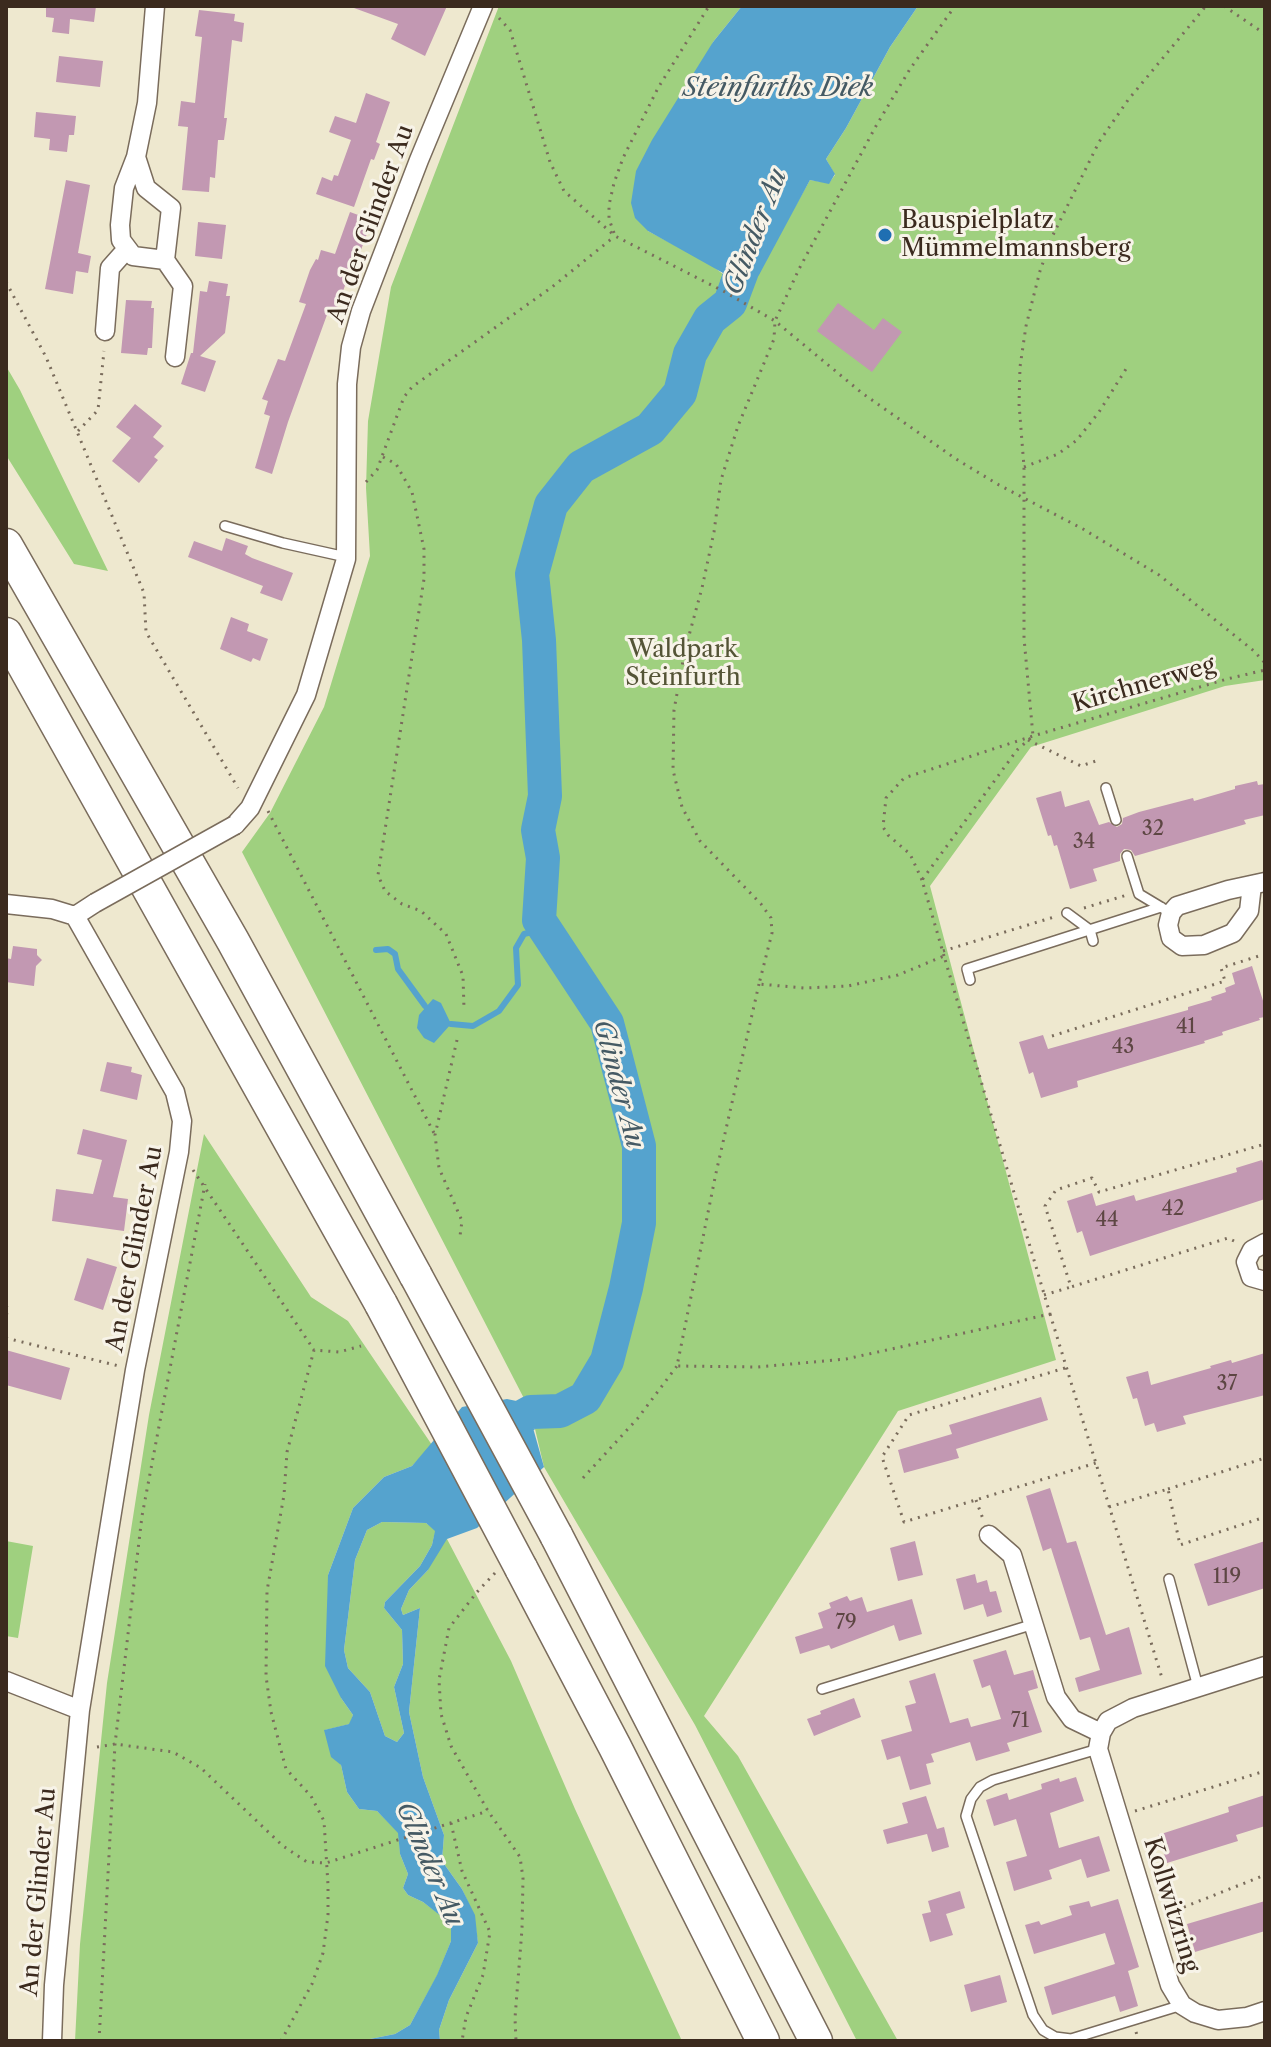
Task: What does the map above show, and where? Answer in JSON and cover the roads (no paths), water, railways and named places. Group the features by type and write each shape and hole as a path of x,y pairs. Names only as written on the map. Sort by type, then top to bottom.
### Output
{"highway":[{"path":"6,545 225,928 416,1276 556,1535 816,2041"},
{"path":"6,634 381,1304 510,1569 615,1747 763,2041"}],"street":[{"path":"155,6 147,103 136,157 124,188 120,225 121,240 133,256 165,260"},
{"name":"An der Glinder Au","path":"52,2041 54,1985 80,1710 135,1370 179,1152 182,1121 175,1092 75,916 235,825 254,800 306,695 346,557 347,384 351,347 361,311 419,160 490,10"},
{"path":"136,157 146,188 171,208 165,260 183,286 175,357"},
{"path":"105,331 110,268 126,250"},
{"path":"1258,884 1249,911 1233,933 1204,945 1182,946 1171,938 1166,910 1258,884"},
{"path":"6,904 52,909 75,916"},
{"path":"1258,1246 1246,1262 1251,1277 1265,1281"},
{"path":"989,1535 1012,1555 1056,1697 1072,1719 1100,1741 1108,1721 1133,1708 1265,1666"},
{"path":"6,1681 80,1710"},
{"name":"Kollwitzring","path":"1100,1741 1119,1816 1170,1985 1182,2005 1218,2020 1247,2017 1265,2011"}],"lane":[{"path":"225,526 346,557"},
{"path":"1106,788 1116,820"},
{"path":"1127,856 1138,891 1166,910"},
{"path":"970,980 967,969 1090,930 1166,910"},
{"path":"1067,913 1090,930 1093,941"},
{"path":"1169,1579 1198,1687"},
{"path":"822,1689 1034,1624"},
{"path":"1100,1741 980,1787 971,1799 966,1816 1033,2015 1043,2030 1055,2037 1071,2039 1182,2005"}],"water":[{"name":"Steinfurths Diek","path":"742,6 918,6 890,47 826,159 835,174 829,184 810,180 759,275 739,293 720,281 723,273 648,231 635,218 631,203 636,171 652,140 713,42"},
{"path":"433,999 441,1003 451,1024 434,1043 424,1038 417,1028 419,1015"},
{"path":"507,1399 526,1403 544,1467 477,1528 447,1539 428,1570 409,1590 401,1609 403,1615 420,1608 409,1712 423,1777 444,1835 442,1861 462,1889 475,1915 478,1943 449,2000 439,2030 440,2041 360,2041 395,2034 410,2025 451,1941 451,1924 423,1902 408,1895 403,1888 408,1874 400,1854 398,1833 377,1811 359,1809 347,1792 341,1765 331,1757 324,1730 349,1724 353,1715 325,1666 328,1575 353,1508 384,1477 412,1466 462,1407","holes":["382,1522 426,1523 435,1531 432,1545 420,1566 385,1602 384,1608 402,1630 403,1664 394,1687 404,1733 397,1742 385,1736 370,1692 348,1668 344,1650 355,1560 367,1530"]}],"waterway":[{"name":"Glinder Au","path":"495,1441 531,1412 560,1411 585,1398 607,1361 639,1223 639,1146 607,1023 539,920 543,858 538,830 545,796 539,640 532,574 551,505 581,467 650,429 680,393 690,354 710,319 730,303 751,247"},
{"path":"451,1024 473,1026 499,1011 518,985 516,948 524,934 536,931 549,935"},
{"path":"376,950 388,949 395,954 398,969 425,1006"}],"place":[{"name":"Bauspielplatz Mümmelmannsberg","path":"885,235"}],"park label":[{"name":"Waldpark Steinfurth","path":"683,664"}]}
